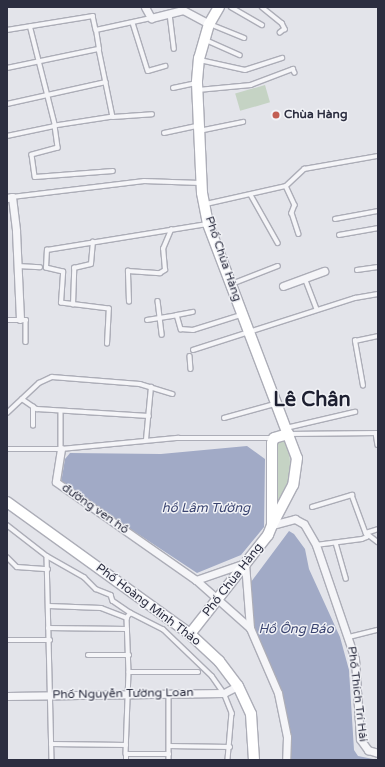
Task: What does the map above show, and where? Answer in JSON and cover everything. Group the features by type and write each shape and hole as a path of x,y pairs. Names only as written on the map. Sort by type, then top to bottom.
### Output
{"street":[{"path":"145,7 151,18 183,8 209,24"},
{"name":"Phố Chùa Hàng","path":"190,634 268,535 293,485 297,465 287,431 248,333 208,224 201,183 197,87 199,60 209,24 219,7"},
{"path":"9,197 17,266 20,319"},
{"path":"283,286 324,271"},
{"path":"274,438 287,431"},
{"name":"Phố Chùa Hàng","path":"272,525 274,438"},
{"name":"đường ven hồ","path":"61,449 56,482 196,580"},
{"name":"Phố Hoàng Minh Thảo","path":"7,502 190,634 238,686 251,714 254,760"},
{"name":"Phố Thích Trí Hải","path":"272,525 295,519 304,524 316,545 349,637 358,689 360,740 368,750 378,753"},
{"path":"196,580 245,563 250,628 278,693 287,737 286,760"},
{"path":"196,580 250,628"},
{"name":"Phố Nguyễn Tường Loan","path":"7,696 224,693 238,686"}],"lane":[{"path":"231,7 262,25"},
{"path":"262,7 282,23 285,28 280,33"},
{"path":"169,13 174,49"},
{"path":"7,30 93,16 113,117"},
{"path":"96,30 151,18"},
{"path":"133,23 148,71 165,66"},
{"path":"209,24 244,38"},
{"path":"30,27 41,63 55,126 58,148 32,155 35,177 113,170"},
{"path":"204,39 240,55"},
{"path":"7,68 41,63 99,49"},
{"path":"199,60 245,70 282,58"},
{"path":"173,88 251,85 293,69 295,73"},
{"path":"7,104 106,82"},
{"path":"7,136 55,126 113,117 152,114"},
{"path":"164,133 243,122"},
{"path":"205,204 286,186 299,170 378,156"},
{"path":"9,197 144,181 201,183"},
{"path":"286,186 295,205 292,213 299,234"},
{"path":"251,195 278,243"},
{"path":"334,219 378,211"},
{"path":"107,344 109,308 61,303 63,272 46,268 47,250 208,224"},
{"path":"339,235 378,228"},
{"path":"129,302 128,271 160,273 165,270 163,249 171,230"},
{"path":"73,304 74,268 91,264 93,242"},
{"path":"17,266 40,267"},
{"path":"231,285 278,266"},
{"path":"357,270 378,267"},
{"path":"305,278 317,310"},
{"path":"193,350 317,310 378,294"},
{"path":"158,301 162,335"},
{"path":"147,320 160,319 192,312"},
{"path":"177,315 181,329 193,330 242,314"},
{"path":"7,320 26,320 26,342"},
{"path":"363,386 355,342 378,336"},
{"path":"190,356 190,369"},
{"path":"7,413 40,383 52,377 151,387 172,394"},
{"path":"146,440 151,387"},
{"path":"22,398 33,407 61,411 149,416"},
{"path":"224,418 276,404"},
{"path":"33,407 33,426"},
{"path":"61,411 61,449"},
{"path":"287,431 355,412"},
{"path":"287,431 377,433 378,445"},
{"path":"7,449 61,449 146,440 274,438"},
{"path":"312,507 352,495 367,537 316,545"},
{"path":"7,525 47,556 84,577 96,589 111,595 113,602 130,613 163,629 212,676 224,693 232,713 228,760"},
{"path":"366,533 378,529"},
{"path":"366,533 378,542"},
{"path":"336,543 346,579"},
{"path":"47,556 52,760"},
{"path":"7,557 17,567 48,569"},
{"path":"49,606 101,608 126,618"},
{"path":"126,760 129,655 126,618 130,613"},
{"path":"48,628 127,629"},
{"path":"349,637 378,630"},
{"path":"7,640 50,640"},
{"path":"88,655 129,655"},
{"path":"129,672 198,672"},
{"path":"168,694 169,760"},
{"path":"51,744 126,745"},
{"path":"169,746 230,747"},
{"path":"126,754 169,754"}],"green space":[{"path":"265,85 270,102 240,111 235,94"},
{"path":"279,441 285,441 289,447 291,479 277,508 273,506 278,481 275,448"}],"water":[{"name":"hồ Lâm Tường","path":"247,446 265,459 264,527 241,555 197,573 61,483 65,459 70,453 161,454"},
{"name":"Hồ Ông Báo","path":"289,531 294,534 305,549 309,569 340,637 349,670 354,750 358,756 378,760 291,760 289,728 279,684 254,628 251,582"}],"place":[{"name":"Chùa Hàng","path":"276,115"}],"district":[{"name":"Lê Chân","path":"312,400"}]}
